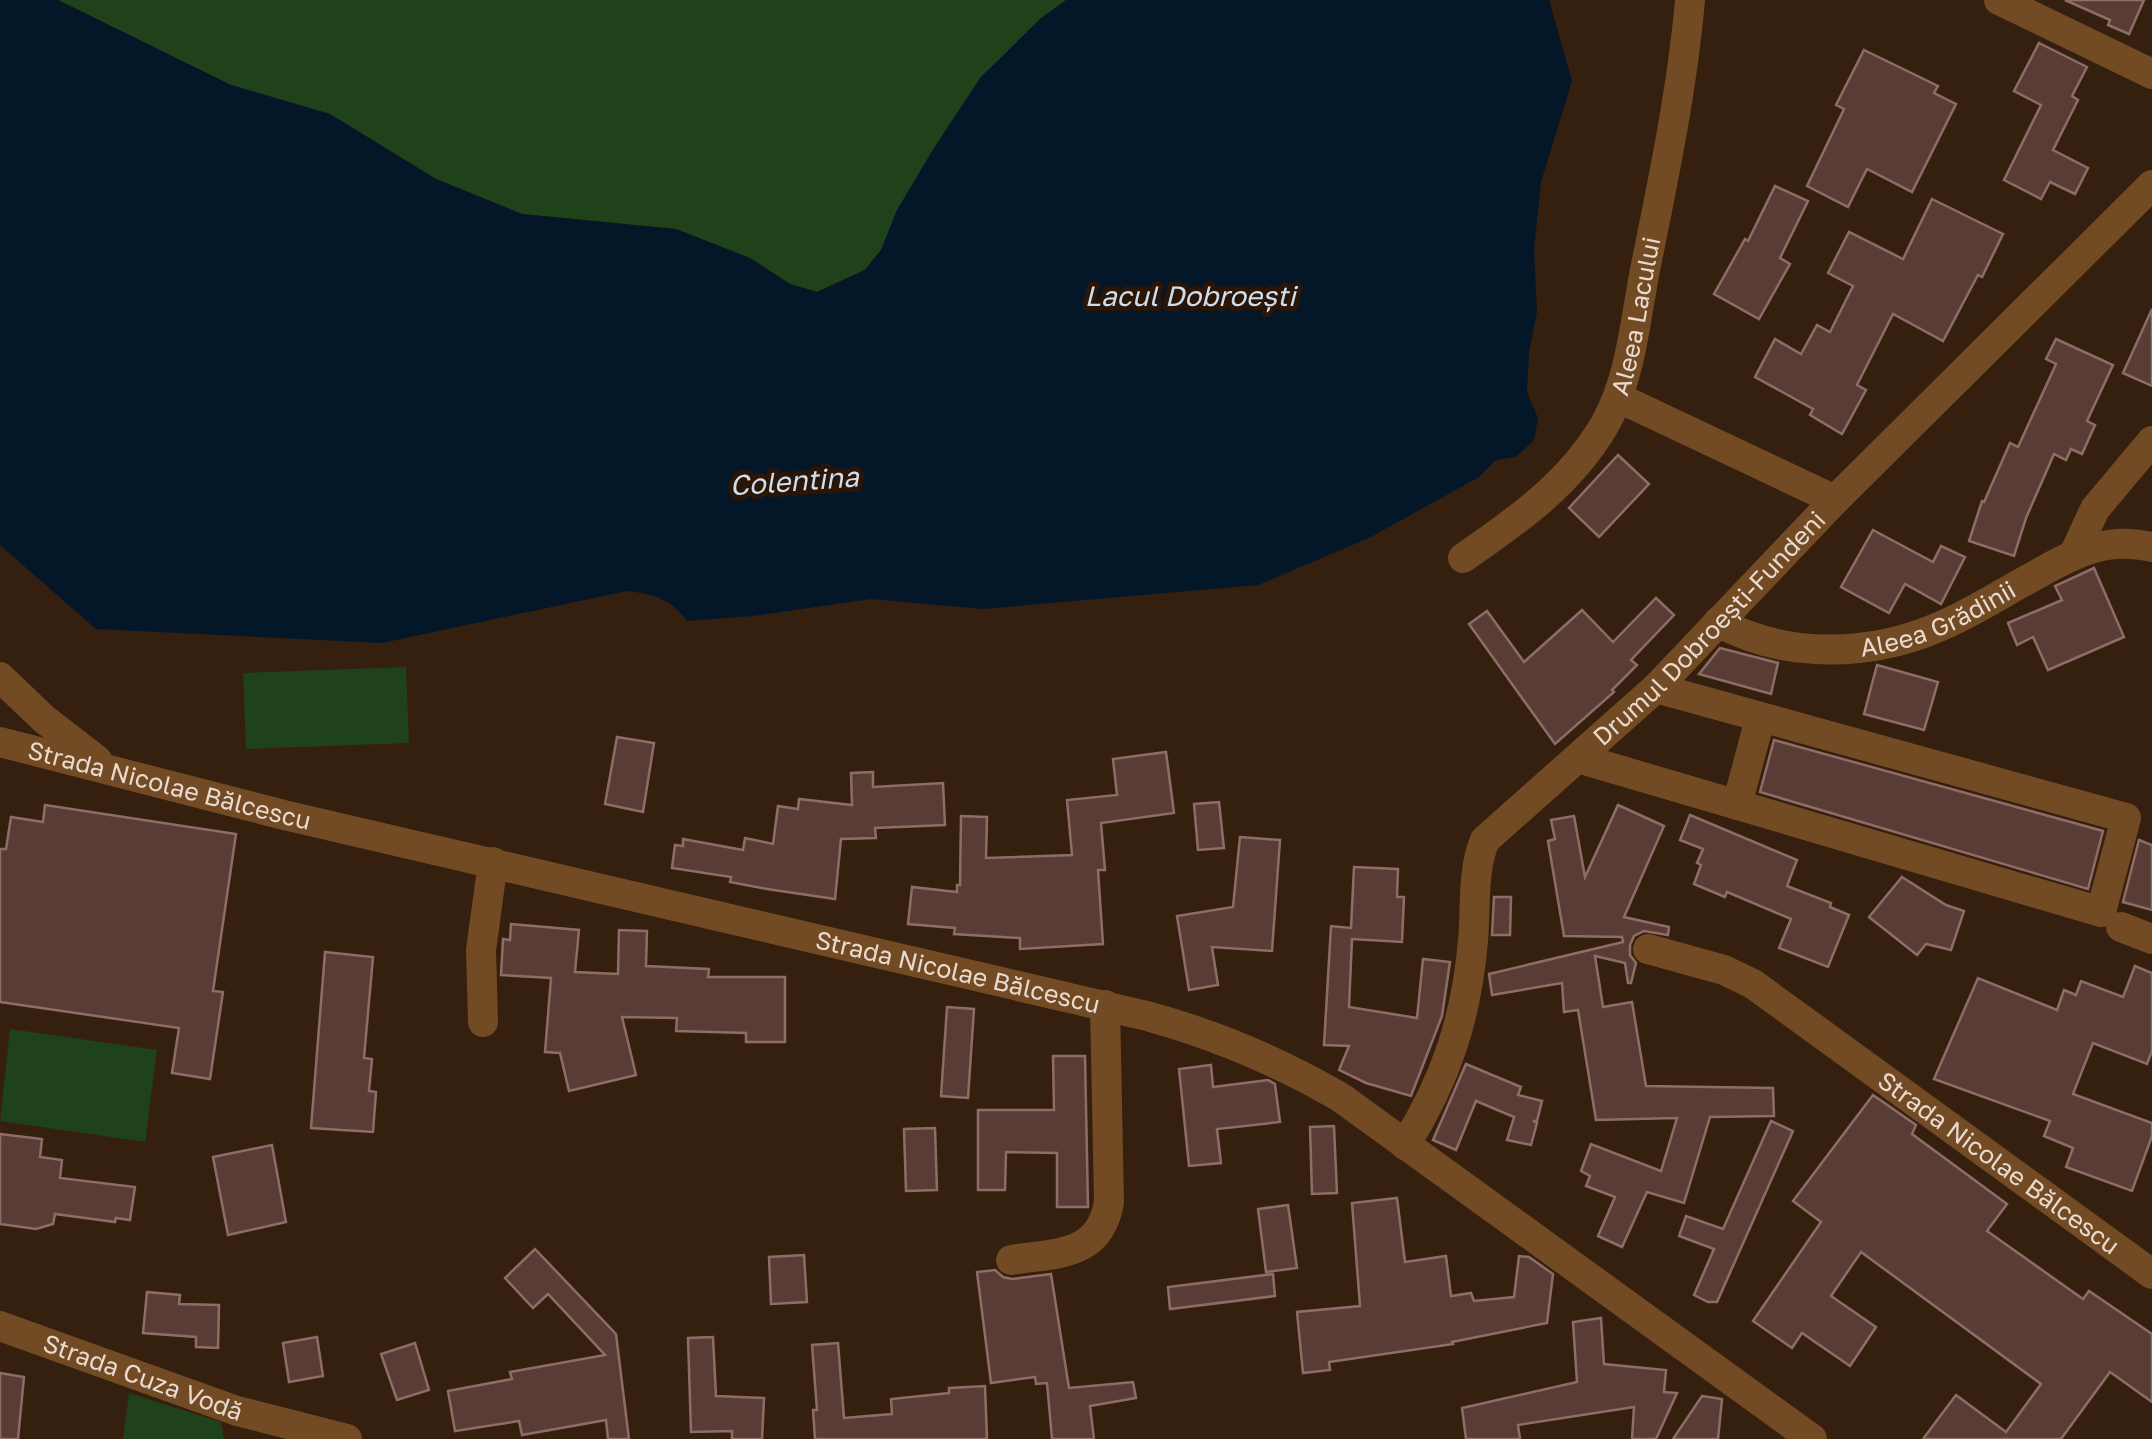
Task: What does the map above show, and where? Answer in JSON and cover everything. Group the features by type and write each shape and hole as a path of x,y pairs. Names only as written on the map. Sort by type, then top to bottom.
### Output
{"street":[{"name":"Aleea Lacului","path":"1690,0 1672,130 1619,398 1835,500"},
{"path":"1998,0 2152,74"},
{"name":"Drumul Dobroești-Fundeni","path":"1405,1144 1436,1095 1458,1038 1470,977 1480,853 1485,840 1656,688 1835,500 2152,185"},
{"path":"1463,558 1562,482 1603,428 1619,398"},
{"path":"2075,552 2096,510 2152,441"},
{"name":"Aleea Grădinii","path":"1718,622 1758,640 1791,649 1872,646 1942,626 2075,552 2111,542 2152,547"},
{"path":"0,678 66,736 116,772"},
{"path":"1578,758 2101,912 2126,818 1656,688"},
{"path":"1737,804 1760,719"},
{"name":"Strada Nicolae Bălcescu","path":"0,742 1193,1028 1270,1058 1340,1097 1812,1439"},
{"path":"483,1022 481,950 494,862"},
{"path":"2121,927 2152,939"},
{"name":"Strada Nicolae Bălcescu","path":"1648,949 1738,976 2152,1274"},
{"path":"1011,1260 1080,1247 1101,1230 1107,1218 1105,1006"},
{"name":"Strada Cuza Vodă","path":"0,1326 237,1411 347,1439"}],"green space":[{"path":"58,0 1066,0 1040,19 897,210 881,250 864,270 817,292 790,284 750,258 676,229 522,214 436,179 330,114 231,85"},
{"path":"406,667 409,743 246,749 243,673"},
{"path":"10,1029 157,1050 145,1142 0,1121"},
{"path":"129,1393 221,1422 224,1439 123,1439"}],"water":[{"name":"Lacul Dobroești","path":"0,0 58,0 231,85 330,114 436,179 522,214 676,229 750,258 790,284 817,292 865,270 881,250 897,210 932,151 980,78 1040,19 1066,0 1549,0 1572,81 1541,182 1534,250 1537,311 1527,392 1538,418 1534,440 1516,457 1496,460 1479,477 1369,538 1258,585 983,609 871,599 687,621 661,599 627,591 382,643 96,629 0,545"}],"building":[{"path":"2065,0 2144,0 2129,34 2108,25 2110,20"},
{"path":"2039,43 2087,67 2072,96 2078,100 2053,150 2088,168 2075,194 2050,182 2041,199 2004,180 2041,105 2014,91"},
{"path":"1864,50 1938,86 1934,93 1956,104 1912,192 1867,169 1848,207 1807,186 1844,109 1836,105"},
{"path":"1775,186 1808,201 1780,258 1790,264 1759,319 1714,294 1745,239 1748,241"},
{"path":"1932,199 2003,234 1943,341 1893,314 1857,385 1866,390 1842,434 1810,415 1813,409 1755,377 1775,339 1801,354 1817,325 1830,332 1853,286 1828,273 1849,232 1903,259"},
{"path":"2152,309 2152,386 2123,373"},
{"path":"2056,339 2113,365 2087,421 2095,425 2082,454 2071,449 2066,460 2054,454 2014,556 1969,541 1982,501 2010,443 2018,447 2056,364 2046,359"},
{"path":"1618,455 1649,484 1599,537 1569,508"},
{"path":"1873,530 1933,562 1941,546 1965,557 1941,604 1905,584 1889,613 1841,587"},
{"path":"2094,568 2124,637 2048,670 2033,637 2017,645 2008,623 2062,600 2055,586"},
{"path":"1656,598 1674,615 1631,660 1637,665 1614,692 1555,744 1469,624 1487,611 1524,662 1582,610 1613,642"},
{"path":"1720,648 1778,663 1771,694 1699,674"},
{"path":"1877,665 1938,682 1924,730 1864,714"},
{"path":"617,737 654,743 643,812 605,804"},
{"path":"1774,740 2103,831 2088,889 1760,792"},
{"path":"1166,752 1174,813 1101,823 1105,870 1098,870 1103,944 1020,949 1020,938 954,934 955,928 908,924 912,887 957,892 961,816 987,817 986,858 1072,855 1067,800 1117,795 1113,759"},
{"path":"873,772 873,787 943,783 945,825 875,828 876,838 841,839 835,899 672,868 675,845 683,846 683,839 743,850 745,838 773,844 778,806 798,809 799,799 852,805 851,773"},
{"path":"1219,802 1224,848 1198,850 1194,804"},
{"path":"45,805 236,834 213,991 223,992 210,1079 172,1073 179,1028 0,1002 0,849 6,849 11,817 43,822"},
{"path":"1618,805 1664,826 1624,917 1669,927 1668,935 1644,931 1634,936 1630,955 1636,963 1631,983 1625,963 1595,956 1603,1007 1632,1002 1646,1086 1773,1088 1774,1116 1710,1117 1684,1203 1647,1192 1622,1247 1598,1236 1615,1197 1586,1186 1590,1176 1581,1171 1591,1144 1661,1171 1677,1118 1596,1120 1578,1010 1564,1012 1562,983 1492,995 1489,974 1623,942 1622,937 1564,936 1548,841 1555,839 1551,820 1574,816 1585,877"},
{"path":"1690,815 1797,860 1787,886 1831,903 1830,907 1849,915 1828,967 1779,948 1791,919 1727,892 1725,897 1694,884 1703,849 1680,840"},
{"path":"1240,837 1280,840 1272,951 1212,947 1218,985 1189,990 1177,916 1233,907"},
{"path":"2139,840 2152,845 2152,910 2123,902"},
{"path":"1354,867 1398,869 1397,897 1404,897 1402,942 1352,939 1349,1007 1417,1018 1423,959 1450,962 1442,1016 1411,1096 1366,1083 1339,1070 1349,1046 1324,1045 1331,926 1351,928"},
{"path":"1902,877 1946,905 1964,911 1951,950 1926,944 1917,955 1869,917"},
{"path":"1494,897 1511,897 1510,935 1492,935"},
{"path":"511,924 579,930 575,972 618,974 619,930 647,931 646,966 709,969 708,977 785,977 785,1042 746,1042 746,1033 676,1031 677,1018 622,1017 636,1075 569,1091 560,1053 545,1052 551,978 501,975 503,939 510,940"},
{"path":"325,952 373,957 364,1058 372,1059 369,1091 376,1092 373,1132 311,1128"},
{"path":"2135,966 2152,973 2152,1051 2147,1064 2093,1043 2073,1094 2152,1123 2152,1136 2132,1191 2066,1167 2073,1148 2044,1136 2050,1121 1934,1079 1978,978 2057,1010 2064,990 2076,995 2081,981 2123,997"},
{"path":"947,1007 974,1009 968,1098 941,1096"},
{"path":"1053,1056 1085,1056 1088,1207 1057,1207 1057,1153 1006,1152 1005,1190 978,1190 978,1110 1054,1110"},
{"path":"1466,1064 1521,1087 1518,1095 1542,1101 1537,1121 1533,1121 1537,1123 1531,1145 1507,1140 1514,1117 1476,1101 1456,1150 1433,1140"},
{"path":"1211,1065 1213,1087 1268,1080 1275,1084 1280,1122 1217,1129 1221,1163 1189,1166 1179,1069"},
{"path":"1873,1095 1916,1125 1912,1134 2007,1204 1987,1231 2083,1299 2089,1291 2152,1334 2152,1402 2110,1372 2061,1439 1923,1439 1956,1395 2006,1432 2041,1384 1861,1252 1831,1296 1876,1327 1850,1366 1802,1333 1792,1348 1753,1321 1821,1222 1793,1201"},
{"path":"1771,1121 1793,1131 1717,1302 1708,1302 1694,1295 1714,1249 1679,1236 1686,1216 1723,1229"},
{"path":"1334,1126 1337,1193 1312,1194 1310,1127"},
{"path":"935,1128 937,1190 906,1191 904,1129"},
{"path":"0,1134 42,1139 40,1157 62,1160 60,1178 135,1187 130,1220 116,1218 115,1222 55,1214 53,1224 36,1229 0,1224"},
{"path":"272,1145 286,1222 228,1235 213,1157"},
{"path":"1397,1198 1405,1262 1446,1256 1451,1296 1471,1293 1474,1301 1514,1297 1519,1256 1529,1257 1553,1274 1547,1323 1453,1344 1329,1362 1330,1370 1303,1373 1297,1312 1360,1306 1352,1203"},
{"path":"1288,1205 1297,1268 1266,1272 1258,1209"},
{"path":"535,1249 616,1334 629,1439 608,1439 606,1420 522,1435 519,1421 455,1431 448,1391 512,1379 510,1372 605,1355 548,1294 533,1308 505,1278"},
{"path":"804,1255 807,1302 771,1304 769,1257"},
{"path":"995,1270 1012,1279 1051,1274 1069,1388 1133,1382 1136,1398 1090,1406 1094,1439 1052,1439 1047,1383 1036,1384 1035,1377 991,1383 977,1272"},
{"path":"1273,1274 1275,1296 1170,1309 1168,1287"},
{"path":"147,1292 180,1295 179,1304 219,1305 218,1348 196,1347 196,1337 143,1333"},
{"path":"1601,1318 1604,1364 1666,1370 1664,1392 1677,1393 1656,1439 1632,1439 1634,1407 1518,1425 1520,1439 1466,1439 1462,1408 1577,1382 1573,1322"},
{"path":"317,1337 323,1376 289,1382 283,1343"},
{"path":"713,1337 716,1396 764,1398 762,1439 732,1439 732,1431 691,1432 688,1338"},
{"path":"415,1343 429,1390 397,1400 381,1354"},
{"path":"838,1343 844,1418 892,1414 891,1399 985,1386 987,1439 815,1439 812,1345"},
{"path":"0,1373 24,1377 18,1439 0,1439"},
{"path":"1702,1396 1722,1399 1718,1439 1673,1439"}],"water label":[{"name":"Colentina","path":"794,481"}]}
